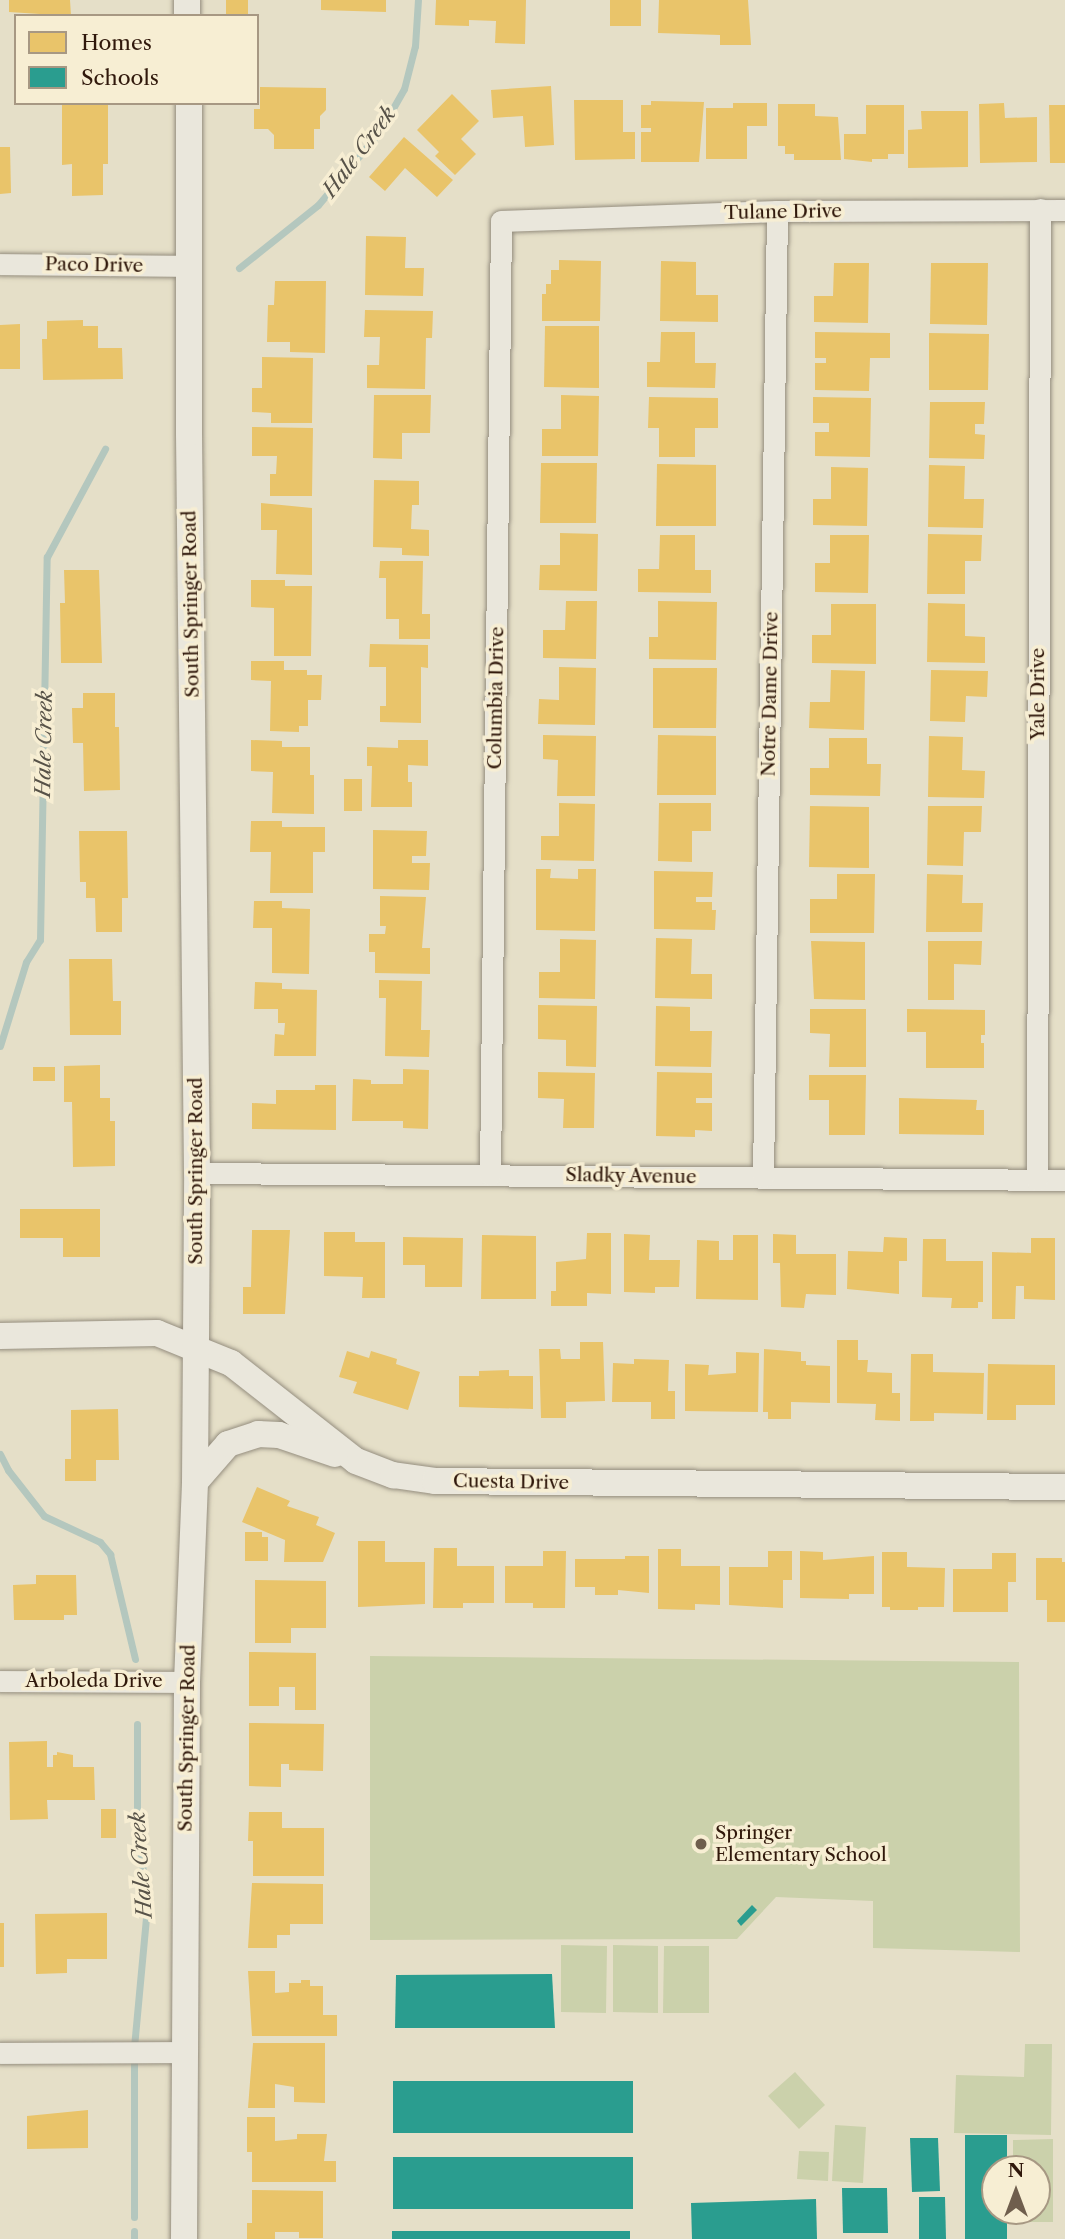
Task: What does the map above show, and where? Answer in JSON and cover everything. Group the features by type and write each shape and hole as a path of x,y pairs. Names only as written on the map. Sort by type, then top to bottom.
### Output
{"street":[{"name":"South Springer Road","path":"184,2239 187,1682 194,1482 197,1173 189,105"},
{"name":"Yale Drive","path":"1037,1180 1040,209"},
{"name":"Tulane Drive","path":"501,220 777,211 1065,210"},
{"name":"Notre Dame Drive","path":"763,1177 777,211"},
{"name":"Columbia Drive","path":"490,1175 501,220"},
{"name":"Paco Drive","path":"0,264 189,266"},
{"name":"Sladky Avenue","path":"197,1173 1065,1180"},
{"name":"Cuesta Drive","path":"0,1336 148,1332 196,1347 234,1365 356,1461 393,1475 435,1481 1065,1487"},
{"path":"194,1482 228,1444 258,1434 279,1435 356,1461"},
{"name":"Arboleda Drive","path":"0,1681 187,1682"},
{"path":"0,2053 184,2052"}],"green space":[{"path":"370,1656 1019,1662 1020,1952 873,1948 873,1901 776,1897 737,1939 370,1940"},
{"path":"561,1945 607,1946 606,2013 561,2012"},
{"path":"613,1945 658,1946 658,2013 613,2012"},
{"path":"664,1946 709,1946 709,2013 663,2013"},
{"path":"1025,2044 1052,2044 1051,2135 954,2133 956,2075 1024,2077"},
{"path":"795,2072 825,2105 799,2129 768,2096"},
{"path":"835,2125 866,2127 863,2183 832,2181"},
{"path":"1053,2139 1053,2222 1051,2155 1013,2155 1013,2140"},
{"path":"799,2151 829,2152 828,2181 797,2179"}],"building: Homes":[{"path":"9,0 70,0 71,14 9,12"},
{"path":"226,0 248,0 248,14 226,14"},
{"path":"321,0 386,0 386,12 321,10"},
{"path":"436,0 526,0 525,44 495,43 496,21 469,20 469,26 435,25"},
{"path":"610,0 641,0 641,26 610,26"},
{"path":"659,0 748,0 751,45 720,45 720,35 658,33"},
{"path":"551,86 554,145 525,147 523,116 493,118 491,90"},
{"path":"260,87 326,88 326,110 320,116 320,129 314,129 314,149 274,149 274,135 268,129 254,129 254,109 260,109"},
{"path":"452,94 479,121 461,139 476,154 455,175 435,156 439,152 417,130"},
{"path":"574,100 623,100 623,132 635,132 635,159 575,160"},
{"path":"651,101 704,102 699,162 641,162 641,132 651,132 651,128 641,128 641,105 651,105"},
{"path":"733,103 767,103 767,126 747,126 747,159 706,159 706,108 733,108"},
{"path":"1004,103 1005,118 1037,117 1037,162 980,163 979,104"},
{"path":"778,104 815,104 815,116 838,117 841,160 794,160 794,154 785,154 785,146 778,146"},
{"path":"62,105 108,105 108,164 103,164 103,195 72,196 72,164 62,165"},
{"path":"866,105 904,105 904,154 888,154 888,159 872,159 872,162 844,159 844,134 866,134"},
{"path":"1049,105 1065,105 1065,163 1050,163"},
{"path":"921,111 968,111 968,167 908,168 908,130 922,129"},
{"path":"404,137 453,180 437,197 405,168 385,191 369,177"},
{"path":"0,147 10,147 11,193 0,194"},
{"path":"366,236 406,237 405,268 424,268 423,296 365,295"},
{"path":"559,260 601,261 600,321 542,321 542,294 546,294 546,284 551,284 551,270 559,270"},
{"path":"661,261 696,262 696,295 718,295 718,322 660,321"},
{"path":"834,263 869,263 868,323 814,322 814,296 833,296"},
{"path":"931,263 988,263 987,325 930,324"},
{"path":"275,281 326,281 325,353 290,352 290,342 267,342 268,305 274,305"},
{"path":"365,310 433,311 432,338 426,338 425,389 367,388 367,365 379,365 380,337 364,337"},
{"path":"83,320 83,326 98,326 98,348 122,348 123,379 43,380 42,339 47,339 47,321"},
{"path":"20,324 20,369 0,369 0,325"},
{"path":"545,326 599,326 599,388 544,387"},
{"path":"661,332 695,332 695,363 716,363 715,388 647,387 647,362 660,362"},
{"path":"815,332 890,333 890,358 870,358 869,391 815,390 815,363 826,363 826,358 815,358"},
{"path":"929,333 989,334 988,390 929,390"},
{"path":"262,357 313,358 312,423 271,423 271,413 252,412 252,388 262,388"},
{"path":"374,395 431,395 430,433 402,433 402,459 373,458"},
{"path":"561,395 599,396 598,456 542,456 542,429 561,429"},
{"path":"649,397 718,398 718,428 695,428 695,457 659,457 659,428 648,428"},
{"path":"813,397 871,398 870,457 815,456 815,432 829,432 829,423 813,423"},
{"path":"930,402 985,402 984,424 975,424 975,434 985,435 984,459 929,458"},
{"path":"252,427 313,428 312,496 270,496 270,474 276,474 277,456 252,456"},
{"path":"541,463 597,463 596,523 540,523"},
{"path":"657,464 716,465 716,526 656,526"},
{"path":"929,465 965,466 964,499 984,499 983,528 928,527"},
{"path":"831,467 868,468 867,526 813,525 813,499 831,499"},
{"path":"374,480 419,481 419,505 412,505 411,529 429,530 429,556 402,555 402,548 373,547"},
{"path":"261,503 312,508 312,575 276,574 277,530 261,530"},
{"path":"560,533 598,534 597,591 539,590 540,565 560,565"},
{"path":"928,534 982,535 981,561 965,561 965,594 927,594"},
{"path":"660,535 695,535 695,570 711,570 711,593 638,592 638,569 659,569"},
{"path":"830,535 869,535 868,593 815,592 815,563 830,563"},
{"path":"380,561 423,561 422,614 430,614 430,639 399,639 399,619 386,619 386,578 379,578"},
{"path":"64,570 99,570 102,663 61,663 60,603 65,603"},
{"path":"251,580 285,580 285,586 312,586 311,656 274,656 274,608 251,607"},
{"path":"566,601 597,601 596,659 543,658 543,630 565,630"},
{"path":"658,601 717,602 716,660 649,659 649,637 658,637"},
{"path":"928,603 965,604 965,636 985,637 985,663 927,662"},
{"path":"831,604 876,604 876,664 812,663 812,635 831,635"},
{"path":"370,644 428,645 428,668 421,667 421,723 380,722 380,706 386,706 386,667 369,667"},
{"path":"251,661 284,661 284,670 307,670 307,675 322,675 321,700 308,700 308,726 299,726 299,732 270,731 271,681 251,680"},
{"path":"559,667 596,668 595,725 538,724 539,699 559,700"},
{"path":"653,668 717,668 716,728 653,728"},
{"path":"831,670 865,671 864,730 809,728 810,702 830,702"},
{"path":"931,670 988,671 987,697 966,696 965,722 930,721"},
{"path":"83,693 115,693 115,727 119,727 120,790 84,791 83,743 73,743 72,708 83,708"},
{"path":"543,735 596,736 595,796 557,796 558,760 543,759"},
{"path":"658,735 716,736 716,795 657,795"},
{"path":"929,736 963,737 962,770 985,771 984,798 928,797"},
{"path":"829,738 867,738 867,764 881,764 880,796 810,795 810,768 829,768"},
{"path":"251,740 282,741 282,747 310,747 310,775 314,775 314,814 272,813 273,772 251,771"},
{"path":"398,740 428,740 428,766 408,765 408,782 412,782 412,807 371,807 372,766 367,766 367,747 398,748"},
{"path":"344,779 362,779 362,811 344,811"},
{"path":"559,803 595,804 594,861 541,860 541,836 559,836"},
{"path":"659,803 711,803 711,831 692,831 692,862 658,861"},
{"path":"810,806 869,807 869,868 809,867"},
{"path":"928,806 982,806 981,832 964,832 963,866 927,865"},
{"path":"251,821 282,821 282,827 325,827 325,852 313,852 313,893 270,893 271,852 250,852"},
{"path":"373,830 427,831 426,856 412,856 412,863 430,863 429,890 373,889"},
{"path":"79,831 127,831 128,898 122,898 122,932 96,932 95,898 86,898 86,882 80,882"},
{"path":"536,869 551,869 550,878 578,879 578,869 596,869 595,931 536,930"},
{"path":"654,871 713,872 712,897 696,897 696,902 712,902 712,910 716,910 715,930 654,929"},
{"path":"837,874 875,874 874,933 810,933 810,899 837,899"},
{"path":"927,874 963,875 962,903 983,903 982,932 926,932"},
{"path":"380,896 426,897 422,948 430,948 430,974 375,973 375,952 369,952 369,934 385,934 386,926 380,926"},
{"path":"254,901 282,901 282,908 310,909 309,974 272,973 272,928 253,928"},
{"path":"656,938 692,939 691,974 712,974 712,999 655,998"},
{"path":"560,939 596,940 595,999 539,998 539,972 560,972"},
{"path":"811,941 865,942 865,1000 814,999"},
{"path":"928,941 982,941 981,965 954,964 954,1000 928,1000"},
{"path":"69,959 112,959 113,1001 121,1001 121,1035 70,1035"},
{"path":"379,980 422,981 421,1030 430,1030 429,1057 385,1056 386,998 379,998"},
{"path":"255,982 282,983 282,989 317,990 316,1056 274,1056 275,1034 284,1035 285,1023 278,1023 278,1009 254,1009"},
{"path":"538,1005 597,1006 596,1067 566,1066 566,1040 538,1039"},
{"path":"656,1006 690,1007 690,1031 712,1031 711,1067 655,1066"},
{"path":"810,1009 866,1009 866,1067 829,1067 830,1034 810,1033"},
{"path":"907,1009 985,1010 985,1035 981,1035 981,1043 984,1043 984,1068 926,1068 926,1032 907,1032"},
{"path":"100,1065 100,1098 110,1098 110,1121 115,1121 115,1166 73,1167 72,1102 64,1102 64,1066"},
{"path":"33,1067 55,1067 55,1081 33,1081"},
{"path":"403,1069 429,1070 428,1129 403,1128 403,1121 352,1121 353,1079 371,1080 371,1084 403,1084"},
{"path":"538,1072 595,1073 594,1128 563,1128 564,1099 538,1098"},
{"path":"657,1072 712,1073 712,1098 696,1098 696,1103 712,1103 712,1131 695,1130 695,1137 656,1136"},
{"path":"809,1075 866,1075 865,1135 829,1135 829,1100 809,1100"},
{"path":"315,1085 336,1085 336,1130 252,1129 252,1103 276,1104 276,1090 315,1090"},
{"path":"899,1098 977,1100 976,1110 984,1110 984,1135 899,1134"},
{"path":"20,1209 100,1209 100,1257 63,1257 63,1238 20,1238"},
{"path":"252,1230 290,1230 285,1314 243,1314 243,1287 251,1287"},
{"path":"324,1232 355,1232 355,1242 385,1242 385,1298 362,1298 363,1277 324,1276"},
{"path":"587,1233 611,1233 611,1294 587,1293 587,1306 551,1306 551,1291 556,1291 556,1262 586,1259"},
{"path":"624,1234 650,1235 649,1260 680,1260 679,1287 655,1287 655,1293 624,1292"},
{"path":"773,1234 796,1235 796,1254 836,1254 836,1295 806,1294 804,1308 781,1307 780,1263 773,1263"},
{"path":"482,1235 536,1236 536,1299 481,1299"},
{"path":"733,1235 758,1235 758,1300 696,1299 697,1240 719,1241 719,1260 733,1260"},
{"path":"403,1237 463,1238 462,1287 425,1287 425,1265 403,1265"},
{"path":"884,1237 907,1238 907,1261 899,1261 899,1294 847,1289 848,1251 883,1252"},
{"path":"1031,1238 1055,1238 1055,1300 1024,1299 1024,1286 1016,1286 1015,1319 992,1319 992,1252 1031,1253"},
{"path":"923,1239 946,1239 946,1261 983,1261 983,1302 978,1302 978,1308 951,1308 952,1298 922,1297"},
{"path":"837,1340 858,1340 858,1360 868,1360 867,1372 892,1373 892,1393 900,1393 900,1421 875,1420 876,1404 837,1403"},
{"path":"580,1342 603,1342 605,1401 566,1402 566,1418 541,1418 539,1349 560,1349 561,1359 580,1359"},
{"path":"764,1349 801,1352 801,1361 806,1361 806,1365 830,1366 830,1403 791,1402 791,1419 768,1419 768,1412 763,1412"},
{"path":"347,1351 369,1358 371,1351 397,1359 396,1364 420,1372 408,1410 353,1393 357,1382 339,1377"},
{"path":"736,1352 759,1353 758,1412 685,1411 685,1364 709,1365 708,1375 736,1373"},
{"path":"911,1354 933,1354 933,1372 984,1373 983,1414 934,1413 934,1421 910,1421"},
{"path":"634,1359 669,1360 668,1391 675,1391 675,1419 651,1419 651,1402 612,1402 613,1363 634,1364"},
{"path":"988,1364 1055,1365 1055,1405 1016,1405 1016,1420 987,1420"},
{"path":"509,1370 509,1376 533,1376 533,1409 459,1407 459,1376 479,1376 479,1371"},
{"path":"118,1409 119,1460 96,1460 96,1481 65,1481 65,1459 71,1459 71,1410"},
{"path":"257,1487 290,1501 287,1506 319,1517 316,1525 335,1533 323,1562 284,1562 285,1540 242,1522"},
{"path":"245,1532 262,1532 262,1537 268,1537 268,1561 245,1561"},
{"path":"358,1541 385,1541 385,1562 425,1562 425,1604 358,1607"},
{"path":"434,1548 457,1548 457,1566 494,1566 494,1603 463,1603 463,1608 433,1608"},
{"path":"658,1549 681,1549 681,1566 720,1566 720,1605 695,1604 695,1610 658,1609"},
{"path":"543,1551 566,1551 565,1608 533,1608 533,1603 505,1603 505,1566 543,1566"},
{"path":"768,1551 792,1551 792,1580 783,1580 783,1608 729,1605 729,1567 768,1567"},
{"path":"800,1551 823,1552 823,1560 874,1556 874,1594 849,1594 849,1599 800,1598"},
{"path":"882,1552 907,1552 907,1567 945,1568 944,1607 890,1610 890,1607 882,1607"},
{"path":"992,1553 1016,1553 1016,1582 1008,1582 1008,1612 953,1612 953,1569 992,1569"},
{"path":"625,1556 649,1556 649,1593 618,1590 618,1595 595,1595 595,1587 575,1587 575,1559 625,1559"},
{"path":"1036,1558 1062,1558 1062,1562 1065,1562 1065,1622 1047,1622 1047,1600 1036,1600"},
{"path":"36,1575 76,1575 77,1615 64,1615 64,1620 14,1620 13,1585 36,1584"},
{"path":"255,1580 326,1581 326,1628 291,1628 291,1643 255,1643"},
{"path":"249,1652 316,1653 316,1710 295,1710 295,1687 279,1687 279,1706 249,1706"},
{"path":"249,1723 324,1724 323,1771 289,1770 289,1764 281,1764 281,1787 249,1786"},
{"path":"47,1741 47,1767 53,1767 53,1755 57,1755 57,1752 73,1755 73,1767 94,1767 95,1800 47,1800 48,1819 10,1820 9,1742"},
{"path":"101,1809 116,1809 116,1838 101,1838"},
{"path":"249,1812 282,1812 282,1828 324,1828 324,1876 253,1876 253,1841 248,1841"},
{"path":"252,1883 323,1884 323,1924 290,1924 290,1935 277,1935 277,1948 248,1948"},
{"path":"107,1913 107,1959 67,1959 67,1973 36,1974 35,1914"},
{"path":"0,1923 4,1923 4,1967 0,1967"},
{"path":"248,1971 275,1971 275,1993 289,1992 289,1983 301,1983 301,1980 310,1980 310,1986 323,1986 323,2015 337,2015 337,2036 252,2036"},
{"path":"253,2043 325,2043 325,2103 294,2102 294,2087 275,2084 275,2108 248,2108"},
{"path":"88,2110 88,2148 27,2149 27,2116"},
{"path":"247,2117 275,2117 275,2141 297,2139 297,2134 327,2134 324,2161 336,2161 336,2182 252,2182 252,2152 247,2152"},
{"path":"252,2190 323,2191 323,2238 299,2238 299,2232 275,2232 275,2239 247,2239 247,2223 252,2223"}],"building: Schools":[{"path":"752,1905 757,1910 741,1926 737,1921"},
{"path":"552,1974 555,2028 395,2028 396,1975"},
{"path":"393,2081 633,2081 633,2133 393,2133"},
{"path":"965,2135 1007,2135 1007,2155 981,2155 981,2225 1007,2225 1007,2239 965,2239"},
{"path":"910,2138 938,2138 940,2191 912,2192"},
{"path":"393,2157 633,2157 633,2209 393,2209"},
{"path":"842,2188 887,2188 888,2233 843,2233"},
{"path":"919,2197 945,2197 946,2239 919,2239"},
{"path":"816,2199 817,2239 692,2239 691,2203"},
{"path":"392,2231 630,2231 630,2239 392,2239"}],"waterway":[{"name":"Hale Creek","path":"239,268 318,205 380,131 404,89 415,46 418,0"},
{"name":"Hale Creek","path":"0,1046 26,962 40,940 47,557 105,449"},
{"name":"Hale Creek","path":"0,1454 8,1470 44,1516 100,1542 110,1554 135,1659"},
{"name":"Hale Creek","path":"134,2047 147,1908 137,1819 137,1724"},
{"name":"Hale Creek","path":"134,2062 134,2217"},
{"name":"Hale Creek","path":"134,2231 134,2239"}],"place":[{"name":"Springer Elementary School","path":"701,1844"}]}
